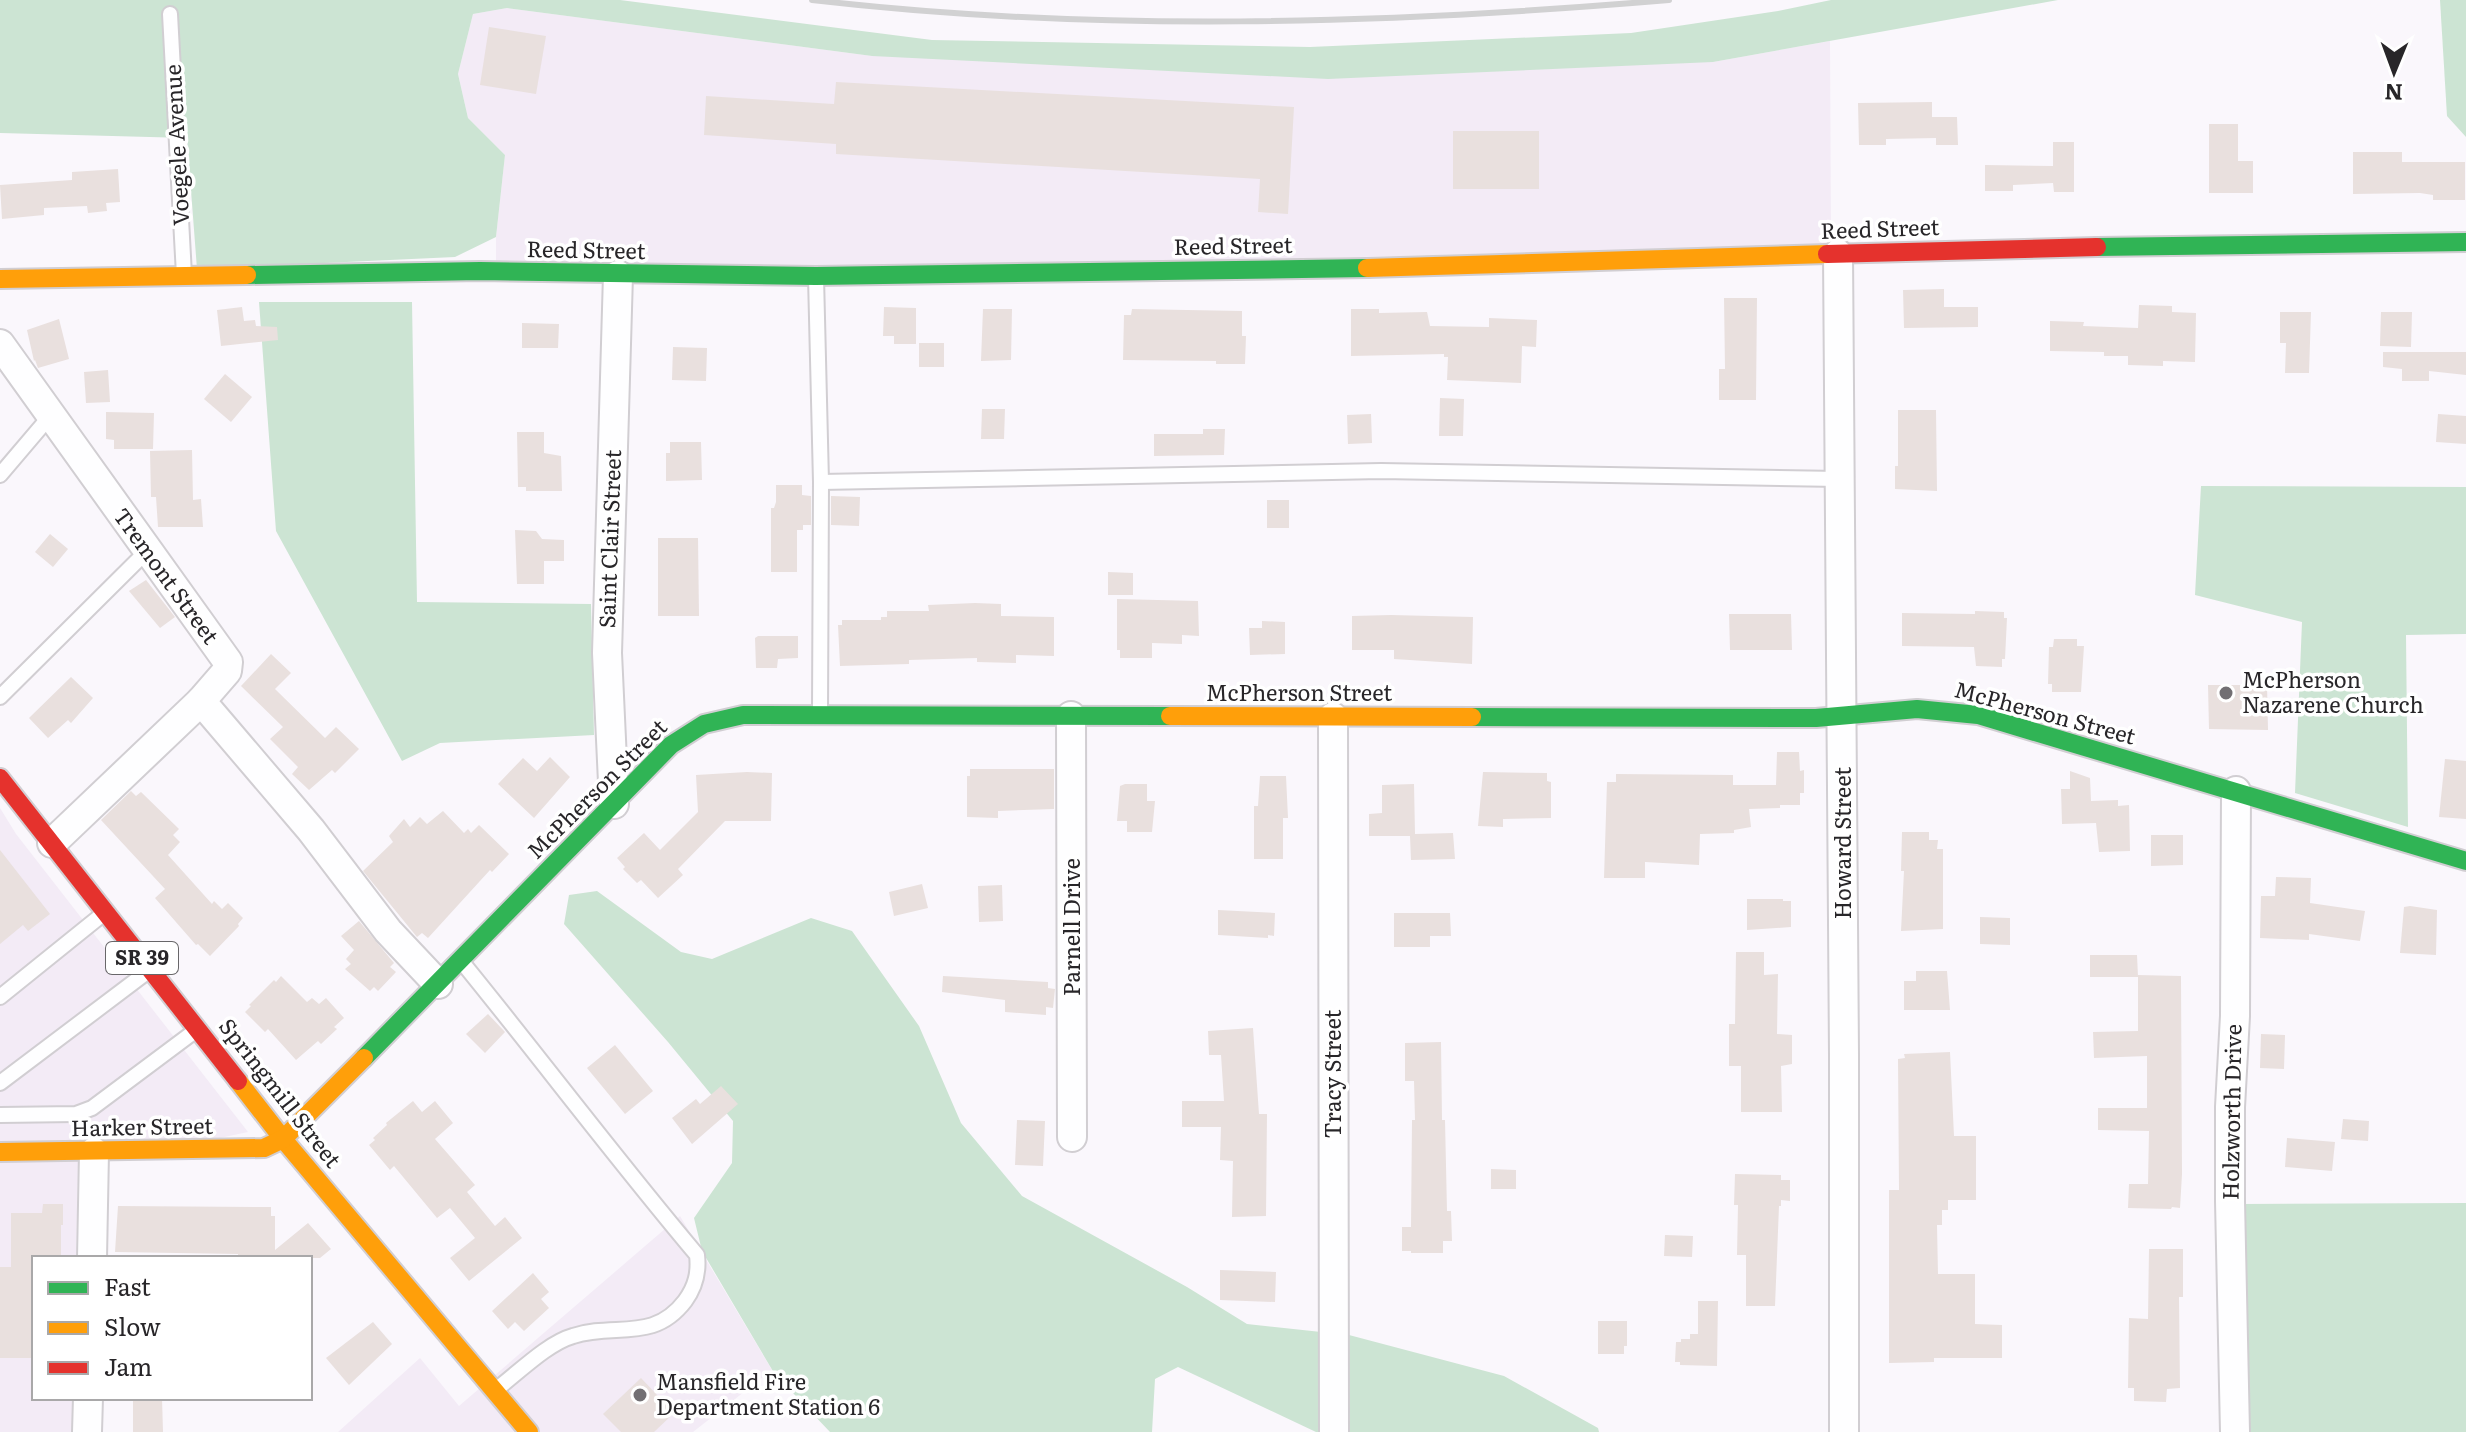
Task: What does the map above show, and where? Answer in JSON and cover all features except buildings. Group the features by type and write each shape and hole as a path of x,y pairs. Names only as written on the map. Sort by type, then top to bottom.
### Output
{"street":[{"name":"Reed Street","path":"0,279 480,271 816,276 1338,269 2043,248 2466,242"},
{"name":"Howard Street","path":"1838,254 1844,1432"},
{"name":"Saint Clair Street","path":"614,804 607,653 618,275"},
{"name":"Tremont Street","path":"0,344 228,662 227,671 201,701"},
{"path":"52,843 201,701 311,830 388,931 438,984"},
{"name":"McPherson Street","path":"283,1139 671,745 693,728 717,717 1816,718 1879,709 1953,710 2466,861"},
{"name":"Parnell Drive","path":"1071,716 1072,1137"},
{"name":"Tracy Street","path":"1333,717 1334,1432"},
{"name":"Springmill Street","path":"0,778 283,1139 529,1432"},
{"name":"Holzworth Drive","path":"2235,1432 2230,1169 2235,1016 2236,791"},
{"name":"Harker Street","path":"0,1152 264,1148 283,1139"},
{"path":"92,1256 94,1152"},
{"path":"87,1432 88,1400"}],"lane":[{"name":"Voegele Avenue","path":"170,14 184,275"},
{"path":"816,276 821,482 820,716"},
{"path":"0,475 51,415"},
{"path":"821,482 1366,471 1839,479"},
{"path":"0,697 148,550"},
{"path":"0,997 106,911"},
{"path":"461,961 697,1255 699,1270 693,1290 671,1317 650,1328 575,1335 560,1341 494,1391"},
{"path":"0,1083 150,969"},
{"path":"0,1115 76,1114 92,1108 198,1028"}],"shaded area":[{"path":"507,8 872,56 1713,62 1830,41 1831,244 496,281 496,237 505,155 468,118 458,74 473,14"},
{"path":"0,808 16,834 248,1132 78,1168 76,1256 32,1256 32,1400 72,1400 72,1432 0,1432"},
{"path":"680,1216 772,1370 693,1432 338,1432 420,1358 459,1406"}],"green space":[{"path":"0,0 620,0 932,40 1310,47 1631,33 1831,0 2058,0 1713,62 1328,79 872,56 507,8 473,14 458,74 468,118 505,155 496,237 455,257 197,269 187,138 0,133"},
{"path":"2440,0 2466,0 2466,137 2447,116"},
{"path":"259,302 412,302 417,602 591,604 594,735 440,743 402,761 276,531"},
{"path":"2201,486 2466,487 2466,634 2406,635 2408,827 2295,793 2302,622 2195,595"},
{"path":"597,891 681,952 712,959 811,918 852,931 919,1026 961,1123 1022,1196 1187,1287 1247,1324 1349,1335 1504,1376 1598,1428 1599,1432 1316,1432 1178,1367 1155,1379 1152,1432 830,1432 774,1373 702,1251 694,1218 732,1163 733,1121 564,924 569,895"},
{"path":"2466,1203 2466,1432 2244,1432 2241,1204"}],"railway":[{"path":"812,0 919,10 1133,21 1455,15 1669,0"}],"traffic: fast":[{"path":"2097,247 2466,242"},
{"path":"247,275 480,271 816,276 1367,268"},
{"path":"1472,717 1816,718 1917,709 1978,715 2466,861"},
{"path":"364,1058 671,745 704,724 743,715 1170,716"}],"traffic: slow":[{"path":"1367,268 1827,254"},
{"path":"0,279 247,275"},
{"path":"1170,716 1472,717"},
{"path":"0,1152 264,1148 283,1139 364,1058"},
{"path":"238,1081 529,1432"}],"traffic: jam":[{"path":"1827,254 2097,247"},
{"path":"0,778 238,1081"}],"place":[{"name":"McPherson Nazarene Church","path":"2226,693"},
{"name":"Mansfield Fire Department Station 6","path":"640,1395"}]}
